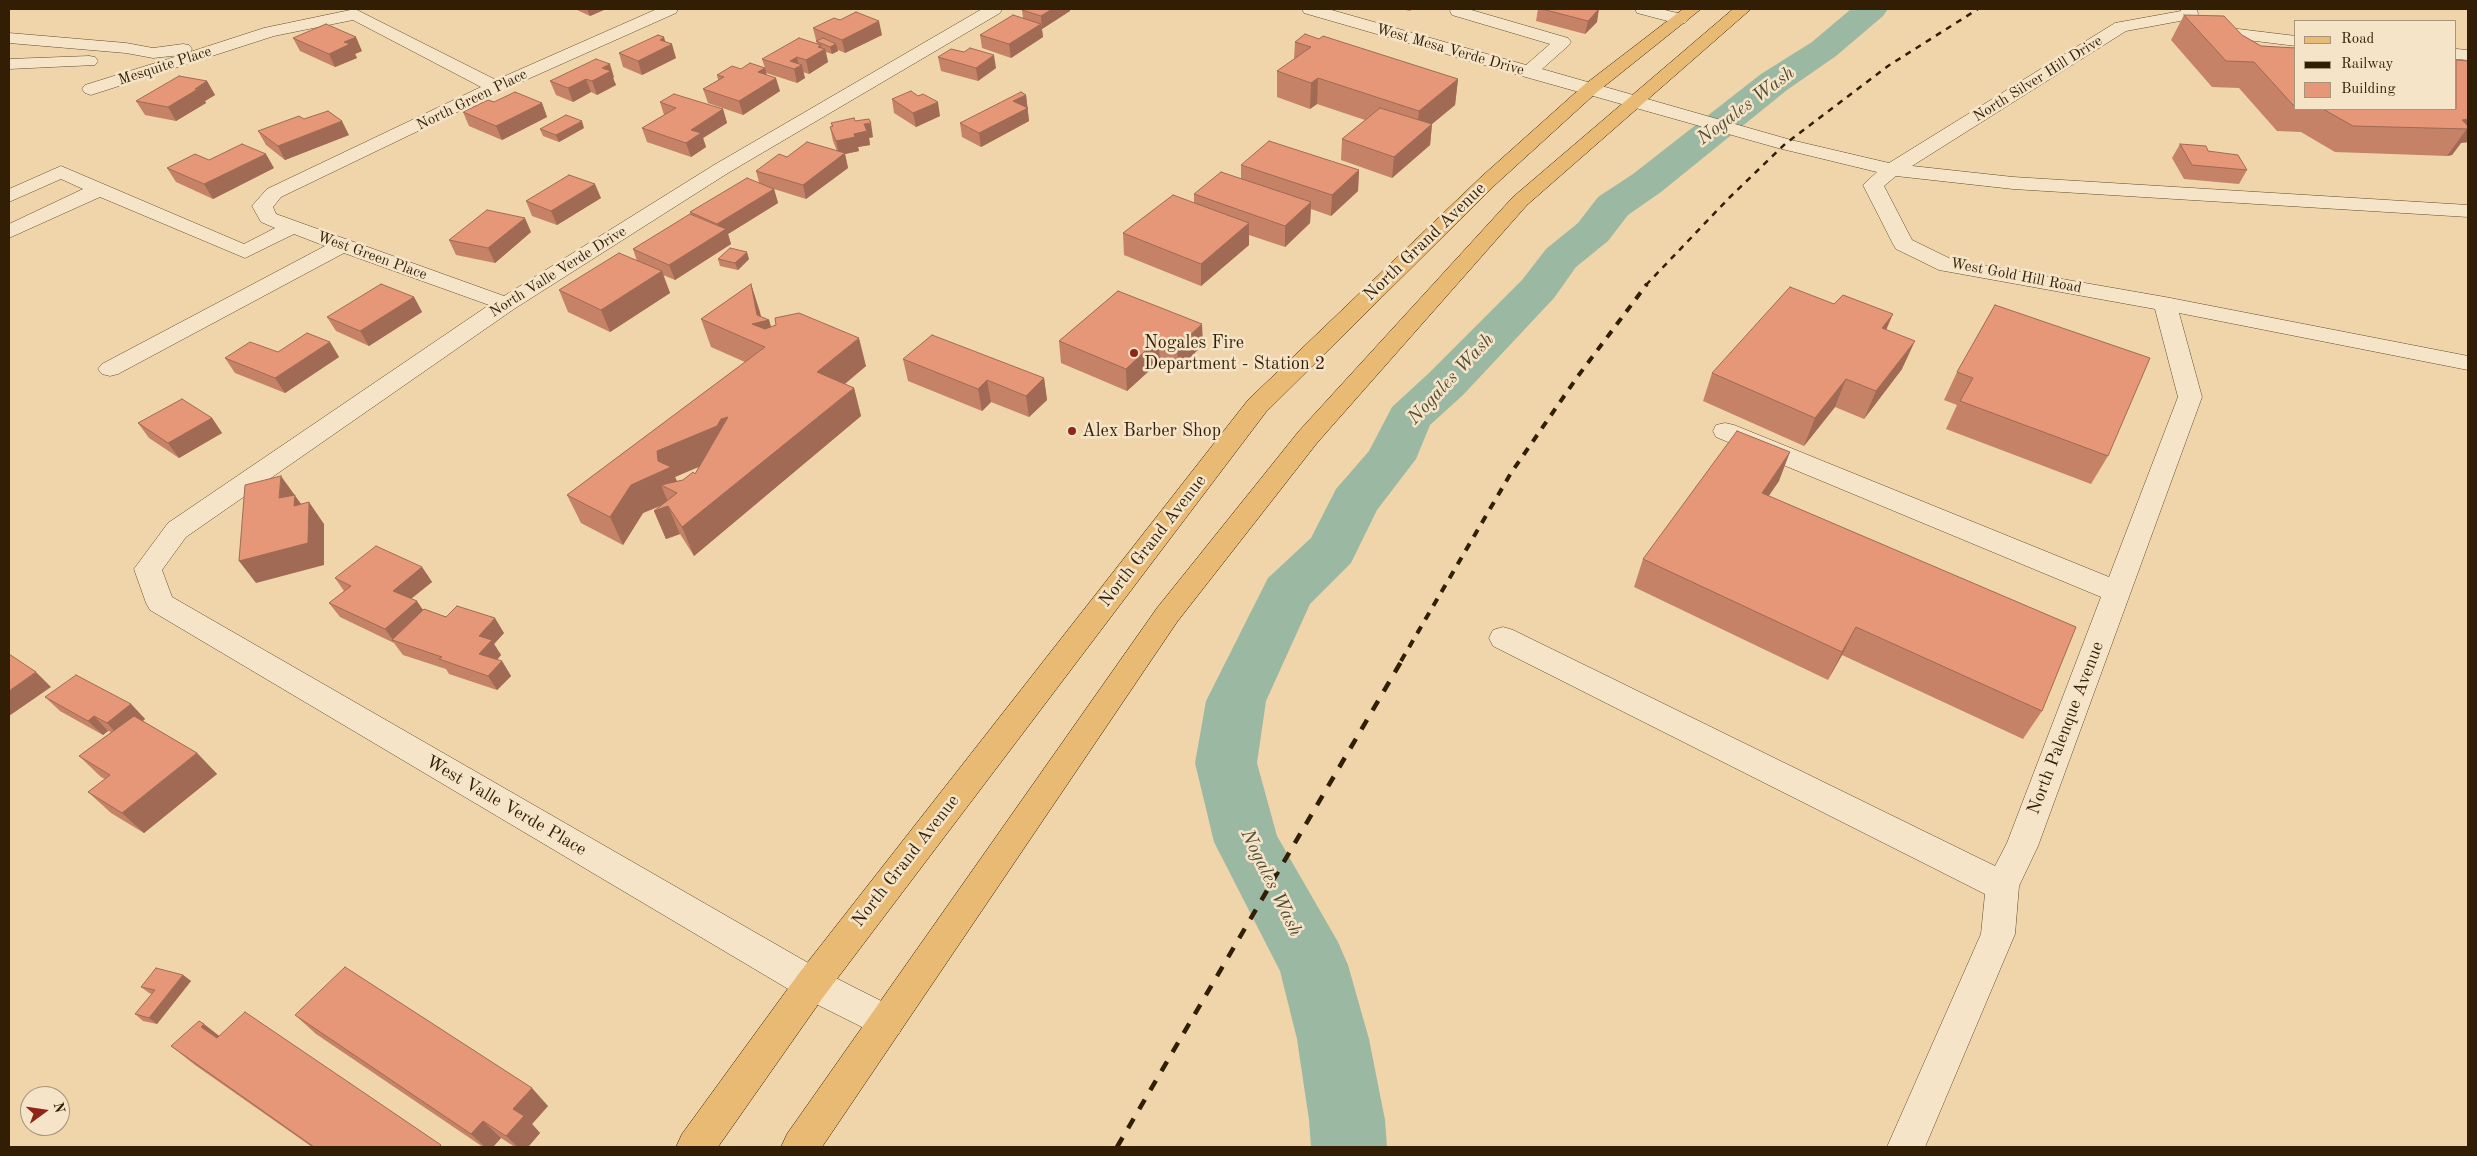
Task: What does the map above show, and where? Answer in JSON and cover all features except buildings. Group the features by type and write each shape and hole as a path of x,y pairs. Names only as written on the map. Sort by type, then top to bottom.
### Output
{"main road":[{"path":"800,1147 1167,615 1308,437 1520,201 1743,9"},
{"name":"North Grand Avenue","path":"695,1147 812,984 1257,406 1488,181 1590,89 1686,14"}],"street":[{"name":"North Green Place","path":"274,193 495,87 670,9"},
{"name":"North Valle Verde Drive","path":"148,569 177,530 506,304 721,169 966,23 994,9"},
{"name":"West Mesa Verde Drive","path":"1310,9 1590,89"},
{"path":"1644,9 1686,14"},
{"name":"North Silver Hill Drive","path":"1892,170 2121,27 2190,14 2189,9"},
{"path":"1458,11 1562,42 1528,72"},
{"name":"Mesquite Place","path":"91,89 270,32 355,14 495,87"},
{"path":"2144,22 2294,41"},
{"name":"Mesquite Place","path":"9,38 126,48 153,53"},
{"name":"Mesquite Place","path":"9,64 118,60 153,53 239,42"},
{"path":"1590,89 1755,136 1892,170 2013,183 2468,211"},
{"name":"West Gold Hill Road","path":"1892,170 1873,185 1904,244 1947,264 2468,363"},
{"path":"9,196 61,172 245,252 292,227"},
{"path":"9,232 100,189"},
{"name":"West Green Place","path":"274,193 262,206 268,218 506,304"},
{"path":"110,369 342,245"},
{"name":"North Palenque Avenue","path":"1906,1147 1998,934 2002,886 2022,846 2190,397 2165,304"},
{"path":"1725,431 2117,592"},
{"name":"West Valle Verde Place","path":"148,569 160,603 812,984 886,1022"},
{"path":"1503,638 2002,886"}],"waterway":[{"name":"Nogales Wash","path":"1349,1147 1347,1120 1333,1039 1313,965 1246,842 1226,763 1236,701 1288,592 1332,549 1354,502 1391,459 1409,418 1446,384 1538,289 1561,258 1593,232 1613,206 1647,183 1672,161 1774,82 1824,49 1871,9"}],"railway":[{"path":"1646,285 1729,198 1785,144 1888,66 1978,9"},
{"path":"1401,661 1511,473 1578,376 1647,284"},
{"path":"1117,1147 1402,660"}],"place":[{"name":"Nogales Fire Department - Station 2","path":"1134,353"},
{"name":"Alex Barber Shop","path":"1072,431"}]}
